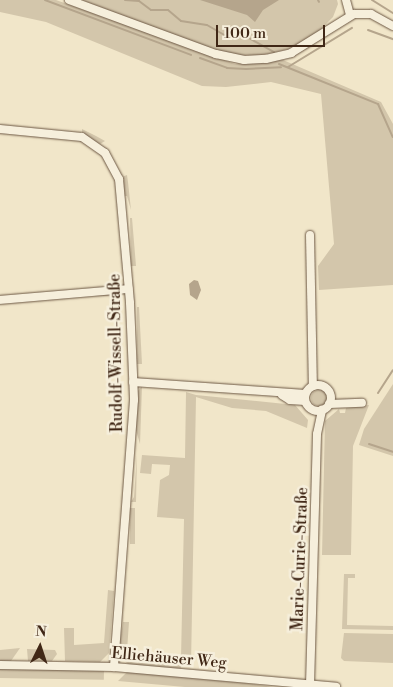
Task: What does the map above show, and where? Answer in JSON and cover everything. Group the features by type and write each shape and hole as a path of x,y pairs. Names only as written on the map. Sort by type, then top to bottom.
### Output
{"street":[{"path":"69,0 216,54 244,60 266,59 291,53 350,16 371,14 393,26"},
{"path":"346,0 350,16"},
{"name":"Rudolf-Wissell-Straße","path":"0,130 82,137 105,153 119,179 129,289 133,382 130,475 114,667"},
{"path":"305,397 313,386 314,361 310,235"},
{"path":"0,300 129,289"},
{"path":"314,361 322,386 329,400"},
{"path":"133,382 305,397"},
{"path":"313,386 322,386"},
{"path":"305,397 313,410 322,410 329,400"},
{"path":"329,400 358,402"},
{"name":"Marie-Curie-Straße","path":"313,410 317,434"},
{"name":"Marie-Curie-Straße","path":"310,685 317,434 322,410"},
{"name":"Elliehäuser Weg","path":"0,665 114,667 336,687"}],"shaded area":[{"path":"0,0 56,0 235,64 283,60 381,102 393,124 393,285 319,290 318,266 334,244 321,94 271,82 226,87 202,86 46,22 0,12"},
{"path":"82,0 337,0 338,4 333,17 313,37 288,49 259,56 239,55 207,48"},
{"path":"200,0 279,0 263,10 255,22 247,15"},
{"path":"82,129 105,141 100,144 82,135"},
{"path":"127,175 131,210 127,196 124,196 122,177"},
{"path":"130,218 132,218 136,266 131,266"},
{"path":"194,280 198,281 201,290 197,300 190,295 189,284"},
{"path":"66,294 113,294 113,296 66,296"},
{"path":"137,307 139,307 142,364 137,364"},
{"path":"393,384 393,456 359,445 364,429"},
{"path":"142,386 140,444 136,430 137,392"},
{"path":"319,390 325,392 327,398 325,404 319,406 313,404 311,398 313,392"},
{"path":"186,392 196,395 295,405 308,420 307,428 266,411 232,408 196,397 191,665 181,665 181,669 128,664 118,654 123,622 129,622 127,651 181,658 184,519 157,517 160,480 169,475 170,465 152,464 151,474 140,473 142,455 185,458"},
{"path":"369,405 353,446 351,555 322,555 325,421 339,409 340,413 345,413 346,408"},
{"path":"137,455 136,502 131,502 134,497"},
{"path":"130,508 135,508 135,544 130,544"},
{"path":"344,574 355,574 355,578 348,578 347,625 393,626 393,630 342,629"},
{"path":"108,590 114,591 109,653 100,662 65,661 64,628 74,628 74,645 104,643"},
{"path":"344,633 393,634 393,663 344,661 341,658"},
{"path":"20,648 11,661 0,661 0,650"},
{"path":"27,649 55,650 57,654 52,661 28,661"},
{"path":"0,669 104,671 104,680 0,678"},
{"path":"127,672 273,687 185,687 118,681"}],"waterway":[{"path":"45,0 191,55"},
{"path":"125,0 139,1 151,10 168,10 181,21 207,25 224,35 247,37 274,52"},
{"path":"372,0 393,13"},
{"path":"288,67 352,28"},
{"path":"368,30 393,39"},
{"path":"200,58 227,68 281,67"},
{"path":"279,64 378,104 393,137"},
{"path":"378,393 393,370"},
{"path":"369,444 393,452"}]}
